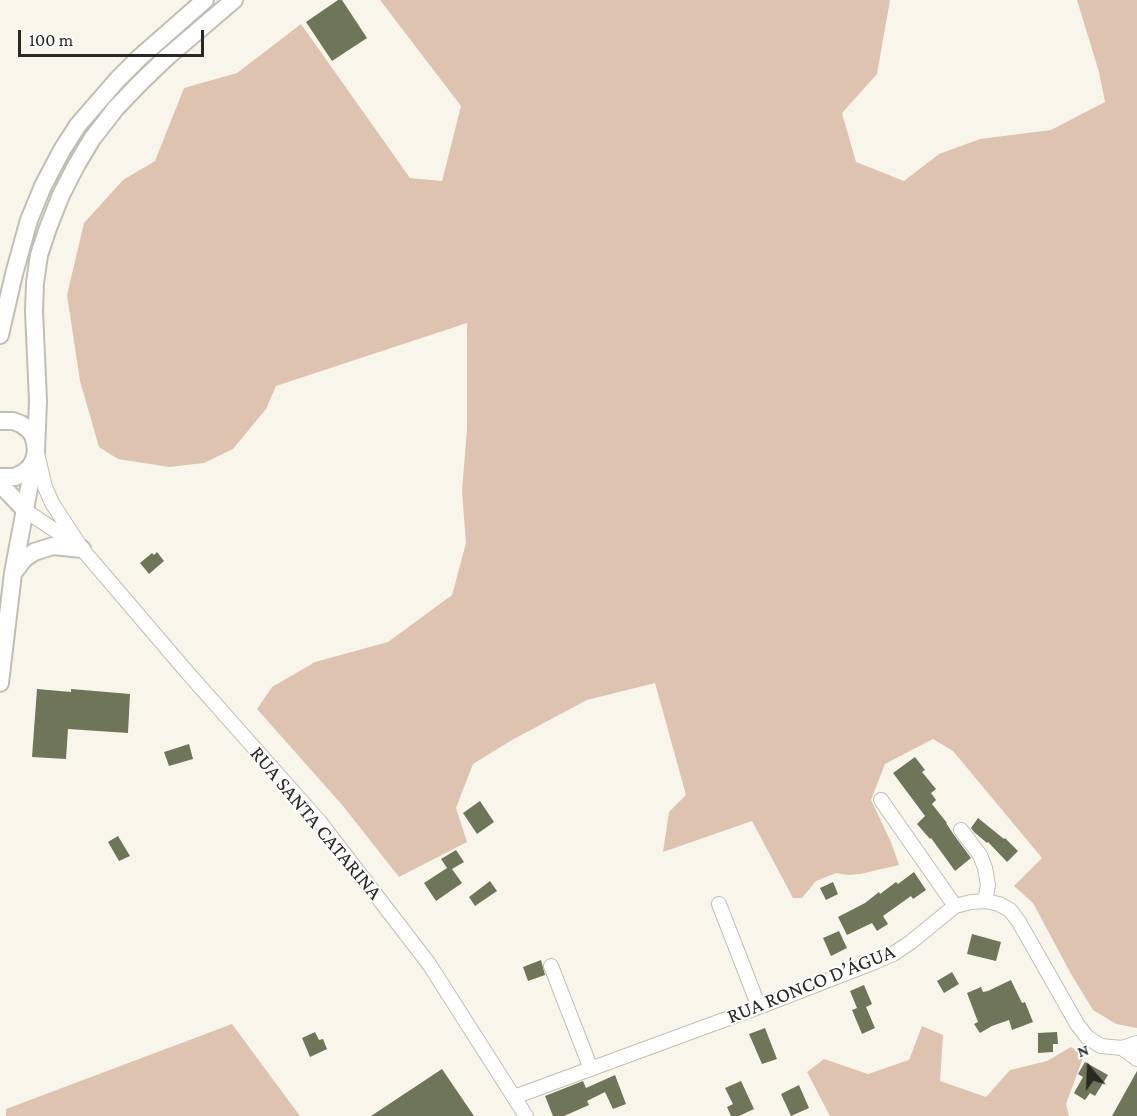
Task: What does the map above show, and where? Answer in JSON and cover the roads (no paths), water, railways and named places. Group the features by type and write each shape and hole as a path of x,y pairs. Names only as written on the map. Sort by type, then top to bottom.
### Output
{"main road":[{"path":"0,335 18,254 29,220 43,186 62,150 78,125 118,79 206,0"},
{"path":"0,683 13,573 36,451 38,401 35,282 39,255 48,228 77,164 116,108 166,58 234,0"},
{"path":"0,410 28,429 36,443 36,451 30,467 23,473 15,477 0,477"},
{"path":"0,421 13,421 21,424"},
{"name":"RUA SANTA CATARINA","path":"0,484 26,511"},
{"path":"13,573 24,559 34,552 53,546 81,549"}],"street":[{"name":"RUA SANTA CATARINA","path":"36,451 45,488 81,549 319,821 429,964 526,1116"},
{"name":"RUA SANTA CATARINA","path":"26,511 81,549"},
{"path":"880,800 955,906 971,902 985,902 999,904 1010,910 1077,1024 1087,1037 1101,1046 1122,1048 1137,1043"},
{"path":"961,830 980,855 985,868 988,885 985,902"},
{"path":"719,904 759,1007"},
{"name":"RUA RONCO D’ÁGUA","path":"514,1097 759,1007 893,954 955,906"},
{"path":"551,966 591,1069"},
{"path":"1122,1048 1137,1059"}]}
